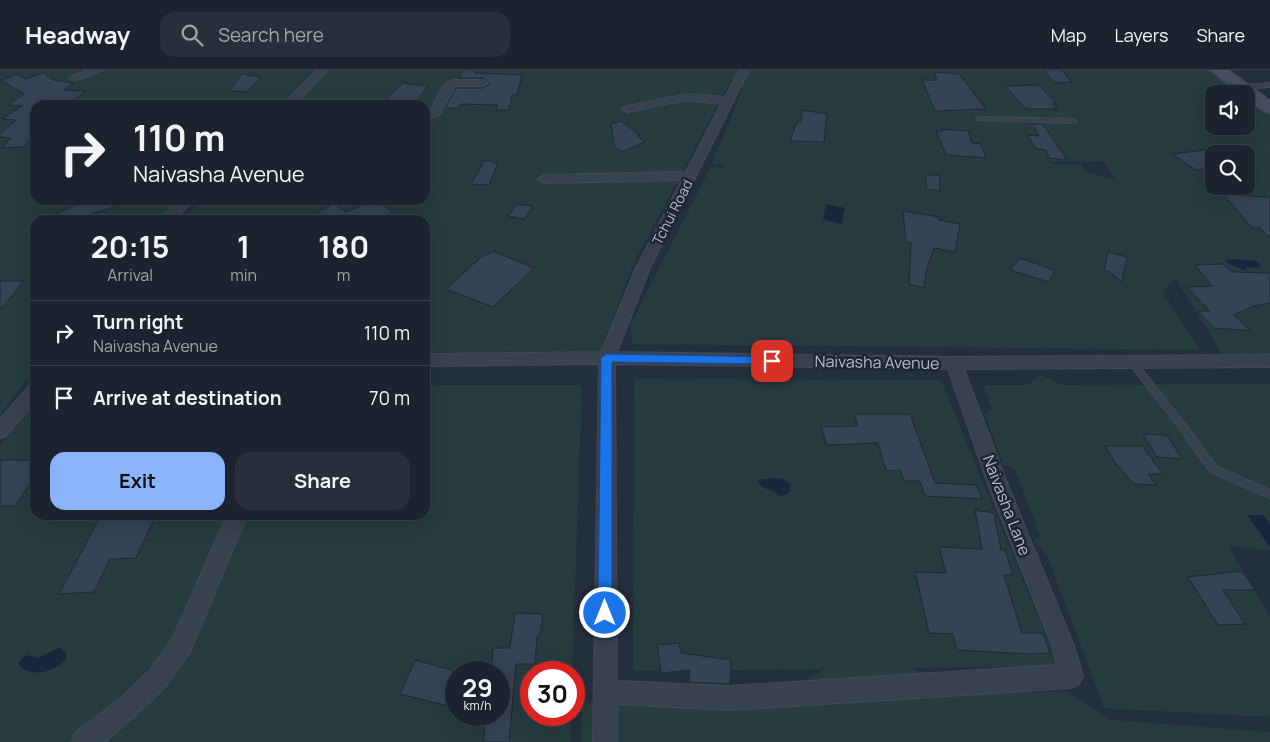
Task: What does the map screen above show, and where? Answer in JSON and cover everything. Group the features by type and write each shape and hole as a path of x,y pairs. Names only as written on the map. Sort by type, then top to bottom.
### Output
{"main road":[{"path":"1218,70 1239,85"},
{"path":"1255,97 1270,108"}],"street":[{"path":"74,78 98,70"},
{"path":"293,100 323,70"},
{"name":"Tchui Road","path":"606,358 643,268 744,70"},
{"path":"430,115 436,112 448,86 452,83 483,83"},
{"path":"626,109 687,97 728,102"},
{"path":"544,179 690,176"},
{"path":"172,215 182,205"},
{"path":"605,742 606,358"},
{"name":"Naivasha Avenue","path":"430,360 606,358 954,363 1270,361"},
{"name":"Naivasha Lane","path":"605,692 729,698 1071,676 1063,646 1001,493 954,363"},
{"path":"0,432 30,396"},
{"path":"84,742 128,707 157,679 182,646 235,520"}],"lane":[{"path":"1255,86 1270,85"},
{"path":"978,119 1074,121"},
{"path":"1131,361 1183,427 1213,469 1270,494"}],"green space":[{"path":"0,70 736,70 735,73 745,70 1212,70 1232,85 1205,85 1205,135 1255,135 1255,102 1270,113 1270,355 1222,354 1176,279 1162,291 1200,350 632,344 631,323 711,167 724,167 722,164 712,164 715,157 712,154 717,152 743,88 731,80 633,265 600,351 430,352 430,215 188,215 198,205 430,205 430,100 30,100 30,205 191,205 181,215 30,215 30,376 0,415","holes":["1103,161 1115,180 1086,172 1081,165 1058,165 1049,162"]},
{"path":"1041,375 1062,385 1270,384 1270,551 1229,546 1270,617 1270,717 1104,708 1047,555 1033,541 1040,536 1015,469 1003,464 985,415 992,409 983,385 1027,385"},
{"path":"634,379 941,380 1058,666 912,668 960,694 1066,691 1111,720 1270,732 1270,742 581,742 581,726 585,726 585,703 769,699 825,669 633,671"},
{"path":"430,385 582,385 572,661 520,661 520,726 571,726 570,742 0,742 0,446 30,410 30,520 430,520"}],"water":[{"path":"826,204 845,208 842,224 823,220"},
{"path":"1225,260 1257,261 1261,265 1257,268 1246,268 1247,271 1229,264"},
{"path":"783,479 791,485 789,493 782,496 777,495 775,491 762,486 758,480"},
{"path":"1247,515 1263,515 1270,525 1270,547"},
{"path":"60,647 66,653 66,659 49,670 42,672 29,671 23,669 18,664 27,655 38,658"}],"building":[{"path":"463,70 473,70 475,71 474,73 522,75 517,95 512,95 509,110 496,110 497,105 461,104 459,108 445,108 456,88 483,88 490,84 483,78 459,78"},
{"path":"1044,70 1062,70 1072,82 1054,83"},
{"path":"934,72 959,74 986,109 935,111 922,80 937,80"},
{"path":"43,73 54,80 74,83 64,90 86,91 74,100 30,100 30,138 24,147 2,148 11,138 0,137 0,134 16,120 2,119 22,106 8,105 24,94 1,80 18,74 26,79"},
{"path":"242,74 261,77 246,92 229,91"},
{"path":"403,83 428,86 417,100 384,100"},
{"path":"1038,85 1057,103 1052,104 1058,109 1026,109 1005,86"},
{"path":"802,110 827,114 824,142 790,141 797,122 801,122"},
{"path":"621,121 640,135 637,136 645,142 622,152 614,146 611,124"},
{"path":"1033,124 1043,124 1067,160 1049,158 1046,150 1036,149 1027,135 1039,136"},
{"path":"942,129 968,131 972,143 981,144 986,158 946,155 936,131 943,131"},
{"path":"1205,150 1205,169 1196,170 1172,154"},
{"path":"485,160 498,163 489,185 471,184"},
{"path":"926,174 940,176 940,191 926,189"},
{"path":"1224,195 1270,197 1270,238 1260,228 1252,228"},
{"path":"517,204 533,206 525,219 508,216"},
{"path":"76,205 120,205 89,215 53,215"},
{"path":"336,205 345,212 363,205 382,205 393,211 388,215 321,215 318,211"},
{"path":"903,211 939,217 939,220 960,224 955,252 934,248 926,271 924,288 909,284 911,243 906,242"},
{"path":"493,251 534,268 493,307 446,289 480,258"},
{"path":"1108,252 1127,257 1122,282 1110,272 1104,270"},
{"path":"1020,258 1055,270 1049,282 1010,270"},
{"path":"1223,264 1233,272 1270,273 1270,303 1254,306 1234,315 1251,331 1214,328 1198,311 1210,311 1187,287 1212,286 1195,265"},
{"path":"0,281 24,281 0,310"},
{"path":"854,414 910,414 935,483 977,485 982,499 925,496 920,481 904,481 900,470 886,471 878,443 827,445 821,427 858,426"},
{"path":"1143,434 1167,435 1182,459 1157,457"},
{"path":"1105,446 1142,446 1163,474 1148,474 1156,485 1134,484 1117,465"},
{"path":"0,460 30,460 30,484 15,506 0,506"},
{"path":"975,510 994,513 1001,550 1005,550 1013,575 1004,575 1022,633 1043,633 1050,653 1029,654 957,650 953,634 929,633 915,572 946,573 939,547 982,549"},
{"path":"98,520 154,520 136,558 110,559 94,592 59,594"},
{"path":"1242,571 1255,590 1223,590 1245,624 1218,625 1188,577"},
{"path":"515,613 543,614 540,636 537,636 535,661 520,661 520,664 516,664 509,742 483,742 485,726 510,726 510,661 492,661 493,648 510,648"},
{"path":"679,643 681,653 731,660 730,684 689,682 690,670 661,673 657,645"},
{"path":"415,660 445,668 445,705 400,694"}],"route":[{"path":"605,613 606,358 772,361"}]}
